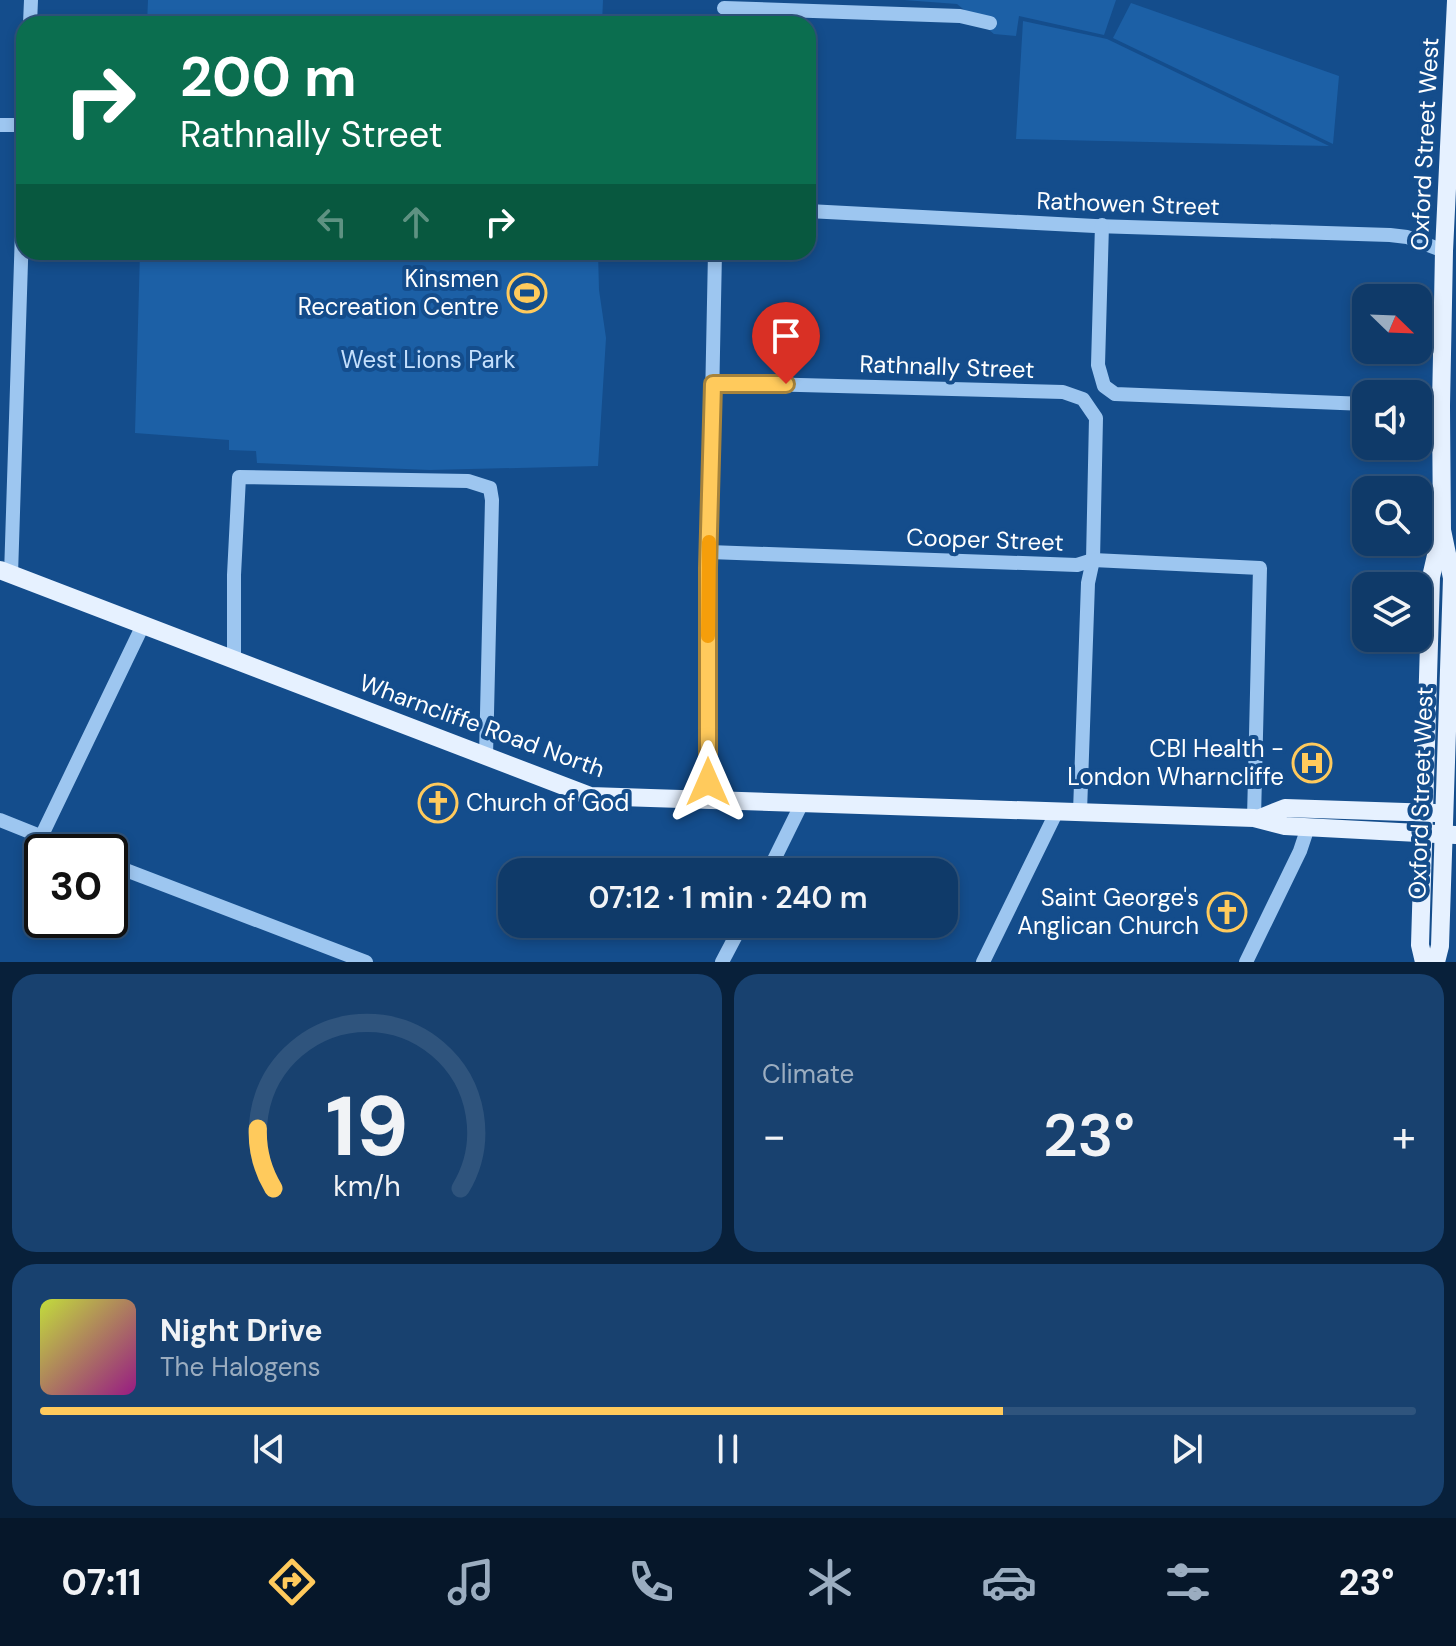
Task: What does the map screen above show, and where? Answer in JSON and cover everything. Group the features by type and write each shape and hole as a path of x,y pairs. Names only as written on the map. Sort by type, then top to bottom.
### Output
{"main road":[{"name":"Oxford Street West","path":"1436,962 1450,835 1452,578 1442,530 1441,406 1450,302 1444,251 1456,1"},
{"name":"Oxford Street West","path":"1432,573 1442,530"},
{"name":"Wharncliffe Road North","path":"6,573 590,796 1257,818 1285,826 1450,835"},
{"name":"Oxford Street West","path":"1424,962 1420,945 1430,652"},
{"name":"Wharncliffe Road North","path":"1257,818 1285,808 1450,813"}],"street":[{"path":"724,4 960,16 990,23"},
{"name":"Rathowen Street","path":"816,211 1390,235 1407,237 1444,251"},
{"path":"1102,225 1098,365 1104,386 1115,394 1352,404"},
{"path":"6,573 20,260"},
{"path":"708,799 715,260"},
{"name":"Rathnally Street","path":"713,384 1063,392 1083,399 1096,418 1093,560"},
{"path":"1432,406 1441,406"},
{"path":"234,659 239,477 468,481 490,488 486,756"},
{"name":"Cooper Street","path":"709,552 1077,565 1093,560 1260,568 1257,818"},
{"path":"1080,812 1088,583 1093,560"},
{"path":"42,834 143,625"},
{"path":"1432,641 1453,643"},
{"path":"775,858 802,803"},
{"path":"983,962 1057,811"},
{"path":"0,820 34,834"},
{"path":"1246,962 1300,851 1308,827"},
{"path":"128,871 366,962"},
{"path":"722,962 735,938"}],"green space":[{"path":"148,0 603,0 602,16 147,16"},
{"path":"904,0 1116,0 1104,35 1019,16 1016,36 994,34 957,4"},
{"path":"1131,3 1339,76 1333,144 1113,38"},
{"path":"1023,21 1107,39 1329,146 1016,139"},
{"name":"West Lions Park","path":"140,260 598,260 606,338 598,466 430,470 257,463 256,451 229,450 229,440 135,433"}],"slow traffic":[{"path":"708,636 709,542"}],"place":[{"name":"Kinsmen Recreation Centre","path":"527,293"},
{"name":"CBI Health - London Wharncliffe","path":"1312,763"},
{"name":"Church of God","path":"438,803"},
{"name":"Saint George's Anglican Church","path":"1227,912"}],"route":[{"path":"708,782 708,568 713,384 786,384"}]}
